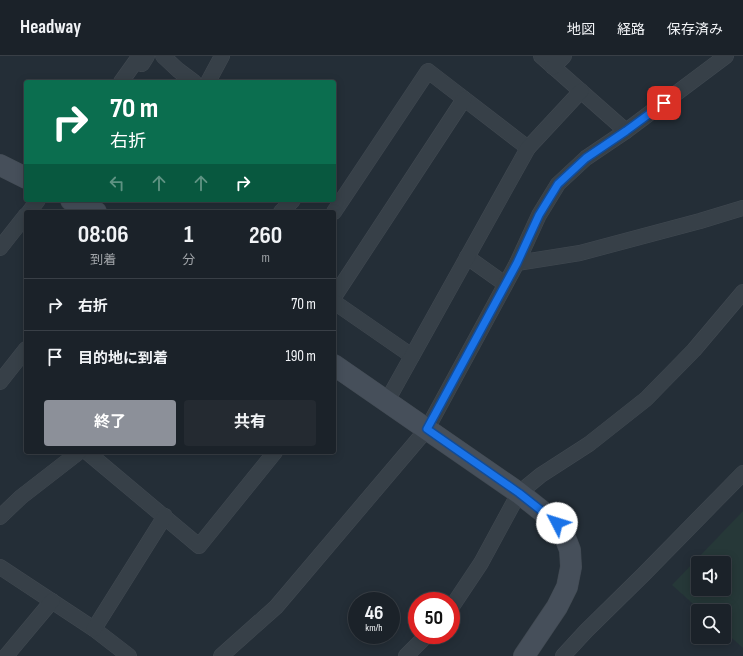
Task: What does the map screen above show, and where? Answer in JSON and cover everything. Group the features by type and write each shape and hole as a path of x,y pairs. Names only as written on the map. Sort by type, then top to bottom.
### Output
{"main road":[{"path":"0,165 24,177"},
{"path":"75,202 92,210"},
{"path":"336,371 387,401 519,493 557,523 568,542 570,576 563,598 524,656"}],"street":[{"path":"122,80 136,61 142,64 147,56"},
{"path":"163,56 191,80"},
{"path":"209,80 222,56"},
{"path":"541,56 626,131"},
{"path":"553,67 564,56"},
{"path":"221,656 276,607 427,429 517,263 539,215 558,184 586,158 626,131 726,56"},
{"path":"335,206 428,71 528,148"},
{"path":"387,401 528,148 581,91"},
{"path":"336,294 464,99"},
{"path":"283,210 291,202"},
{"path":"517,263 580,254 743,208"},
{"path":"0,248 24,218"},
{"path":"467,257 505,284"},
{"path":"460,594 481,562 519,493 541,475 589,444 646,399 694,350 743,292"},
{"path":"336,303 412,356"},
{"path":"0,382 24,352"},
{"path":"0,517 21,497 76,454"},
{"path":"89,454 199,546 273,454"},
{"path":"563,656 743,472"},
{"path":"94,629 165,516"},
{"path":"0,567 94,629 129,656"},
{"path":"6,656 52,601"},
{"path":"406,656 418,644"}],"shaded area":[{"path":"743,511 743,648 731,637 731,604 693,604 672,585 691,565 691,596 731,596 731,556 700,556"}],"route":[{"path":"557,523 519,493 427,429 517,263 539,215 558,184 586,158 664,103"}]}
